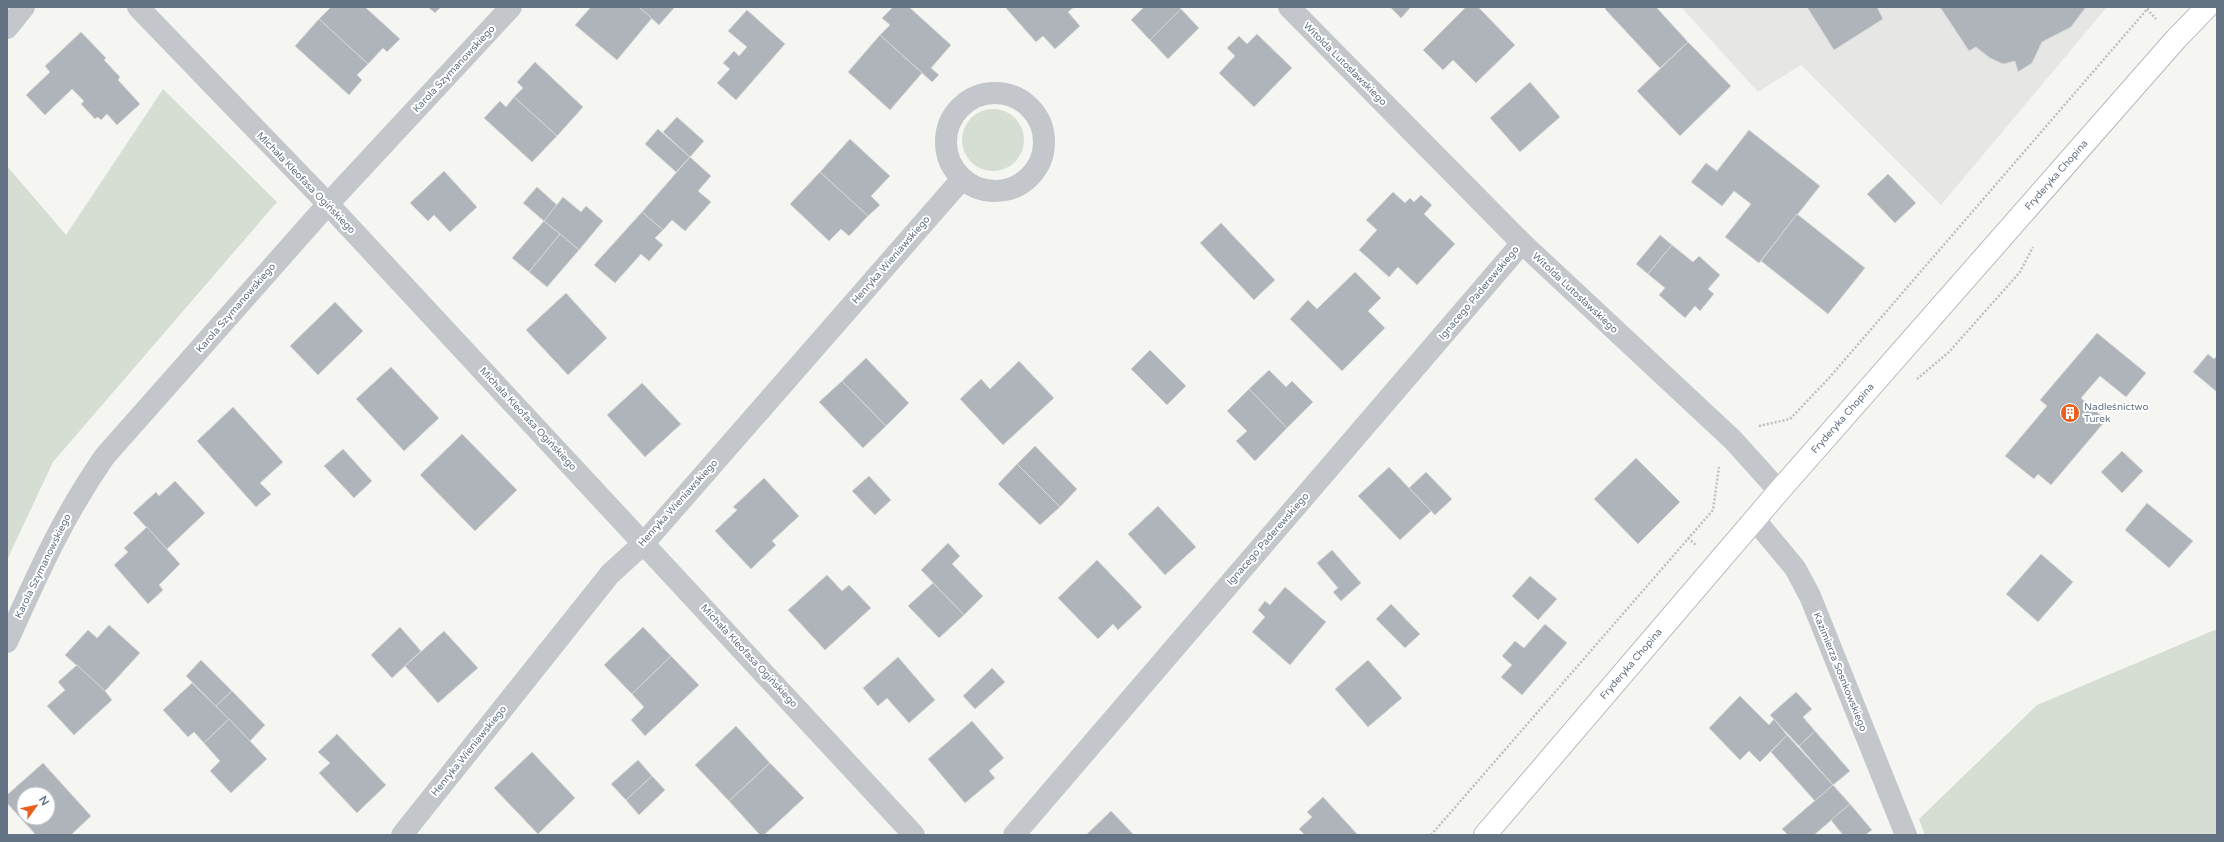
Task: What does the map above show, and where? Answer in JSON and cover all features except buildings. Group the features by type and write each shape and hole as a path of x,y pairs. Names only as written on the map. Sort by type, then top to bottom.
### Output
{"street":[{"path":"7,28 24,7"},
{"name":"Michała Kleofasa Ogińskiego","path":"138,7 328,204 914,835"},
{"name":"Karola Szymanowskiego","path":"7,642 54,538 81,490 105,456 328,204 511,7"},
{"name":"Witolda Lutosławskiego","path":"1288,7 1522,243 1733,440 1779,491"},
{"name":"Fryderyka Chopina","path":"1485,835 1779,491 2176,39 2207,7"},
{"path":"989,93 1005,94 1020,99 1032,109 1040,123 1044,138 1043,154 1036,169 1024,182 1009,189 993,191 976,188 962,178 952,166 947,151 946,135 951,120 960,107 973,98 989,93"},
{"name":"Henryka Wieniawskiego","path":"402,835 610,574 644,543 962,178"},
{"name":"Ignacego Paderewskiego","path":"1014,835 1522,243"},
{"name":"Kazimierza Sosnkowskiego","path":"1755,520 1795,568 1810,596 1906,835"}],"path":[{"path":"1431,835 1713,510 1721,452 1747,428 1790,419 1805,404 2149,7"}],"shaded area":[{"path":"1681,7 2107,7 1941,205 1801,65 1758,92"},
{"path":"163,89 277,202 53,462 7,560 7,166 66,235"},
{"path":"993,109 1005,112 1015,118 1021,128 1024,140 1021,152 1015,162 1005,168 993,171 981,168 971,162 965,152 962,140 965,128 971,118 981,112"},
{"path":"2217,629 2217,835 1925,835 1919,819 2037,705"}],"place":[{"name":"Nadleśnictwo Turek","path":"2070,413"}]}
